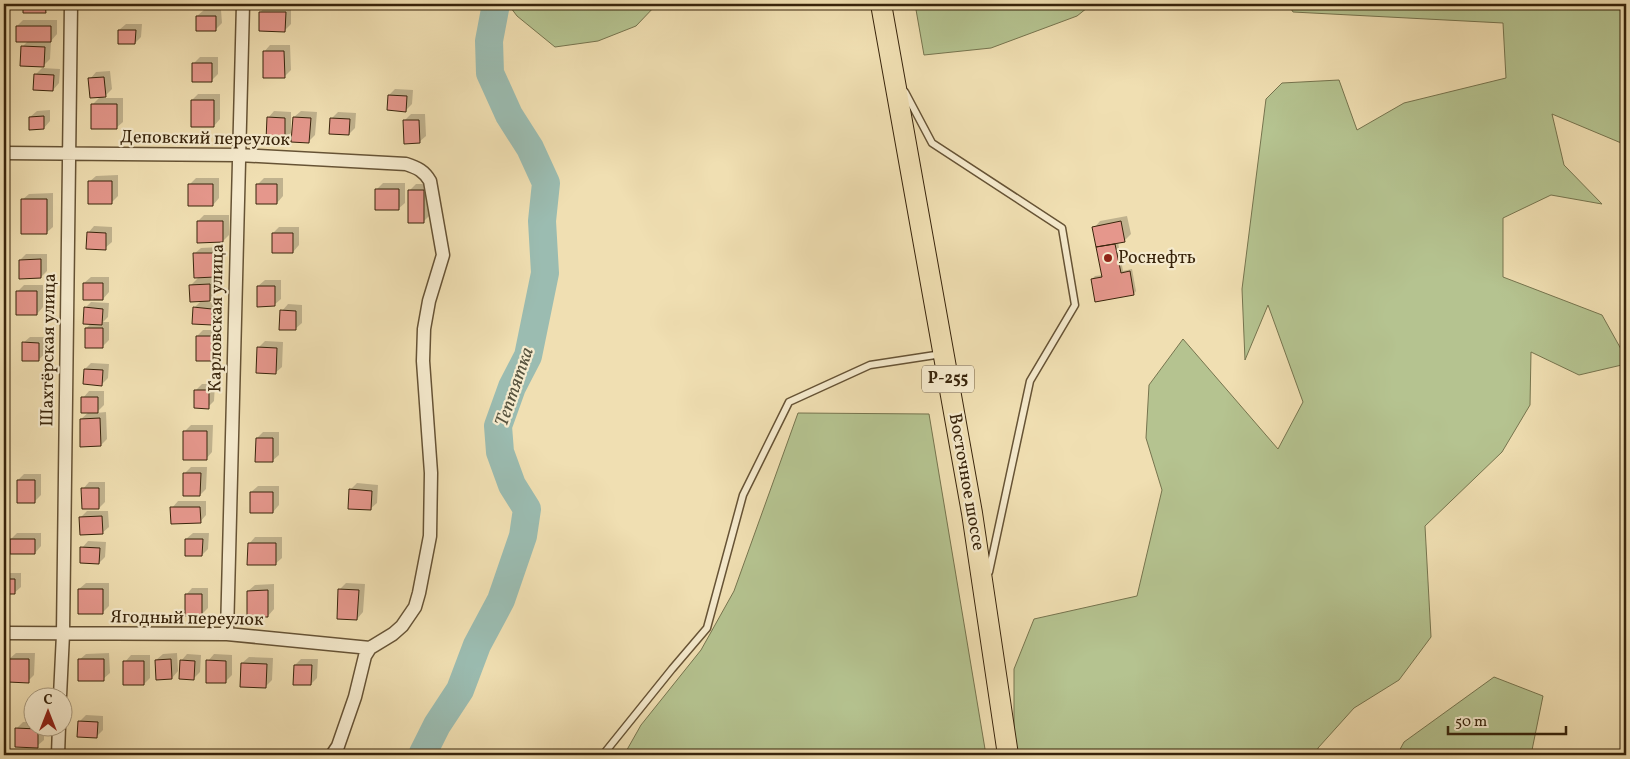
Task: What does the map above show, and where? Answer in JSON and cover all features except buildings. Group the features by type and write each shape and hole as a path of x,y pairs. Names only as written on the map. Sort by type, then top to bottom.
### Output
{"highway":[{"name":"Восточное шоссе","path":"881,4 972,513 1008,755"}],"street":[{"name":"Шахтёрская улица","path":"60,686 63,634 71,4"},
{"name":"Карловская улица","path":"227,634 243,4"},
{"name":"Деповский переулок","path":"4,153 238,155 406,164 425,172 430,182 443,255 429,301 424,329 423,361 431,473 430,536 415,607 394,634 370,648"},
{"name":"Ягодный переулок","path":"4,633 227,634 370,648"},
{"path":"332,755 338,746 355,697 365,656 370,648"},
{"path":"58,755 59,736"}],"lane":[{"path":"894,72 932,143 1062,228 1075,305 1030,381 984,593"},
{"path":"605,755 606,751 707,628 743,495 789,402 870,365 944,354"}],"green space":[{"path":"508,4 657,4 636,26 598,41 555,47 517,16"},
{"path":"915,4 1092,4 1077,16 991,48 924,55"},
{"path":"1288,4 1626,4 1626,145 1552,114 1564,165 1602,204 1551,195 1503,218 1503,277 1602,315 1626,358 1626,364 1579,375 1531,352 1530,405 1502,452 1425,526 1431,637 1399,680 1354,708 1318,748 1317,755 1014,755 1014,669 1034,619 1137,596 1162,490 1146,438 1149,385 1183,339 1278,449 1303,402 1268,305 1245,360 1242,289 1266,99 1282,83 1339,80 1357,130 1404,103 1506,78 1503,23 1293,12"},
{"path":"798,413 929,414 986,755 624,755 641,725 701,650 734,591"},
{"path":"1494,677 1543,696 1531,755 1397,755 1404,742"}],"waterway":[{"name":"Тептятка","path":"422,755 437,725 460,690 477,645 501,600 523,536 527,509 512,485 500,452 498,426 512,387 528,356 545,273 542,221 546,183 530,148 509,115 490,73 489,41 496,4"}],"place":[{"name":"Роснефть","path":"1108,258"}]}
